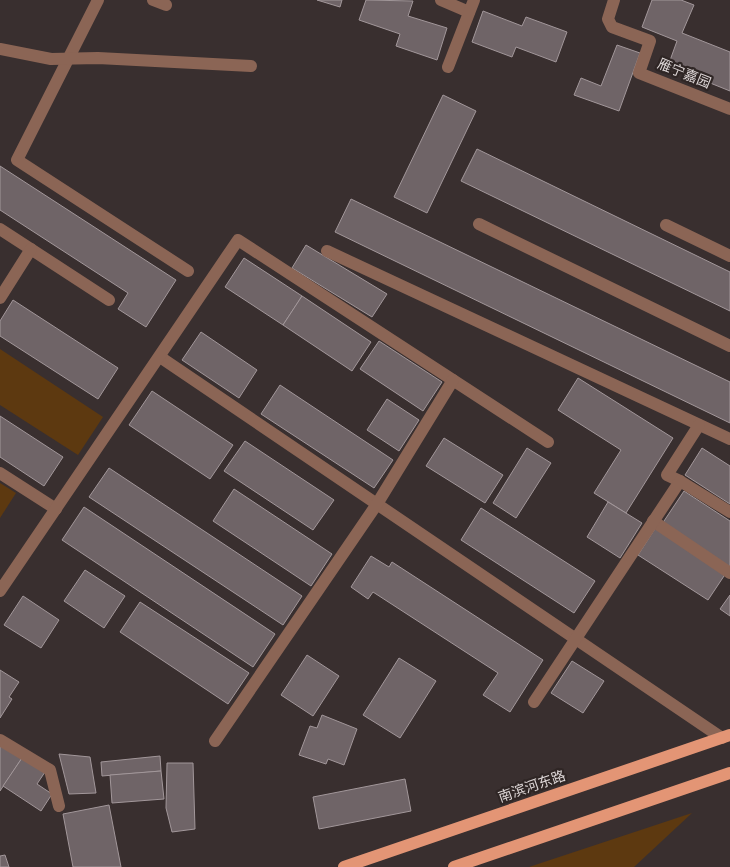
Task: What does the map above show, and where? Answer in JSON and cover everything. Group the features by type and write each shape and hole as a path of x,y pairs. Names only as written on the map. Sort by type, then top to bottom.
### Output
{"main road":[{"name":"南滨河东路","path":"344,867 726,737"},
{"path":"454,867 730,773"}],"street":[{"path":"98,0 17,160 188,271"},
{"path":"153,0 166,6"},
{"path":"442,0 469,12"},
{"path":"448,67 474,0"},
{"name":"雁宁嘉园","path":"614,0 608,19 612,27 650,41 639,73 730,109"},
{"path":"0,48 51,59 251,66"},
{"path":"479,224 730,346"},
{"path":"666,225 730,256"},
{"path":"0,229 109,300"},
{"path":"0,592 238,240 548,442"},
{"path":"0,298 31,249"},
{"path":"328,251 730,439"},
{"path":"160,357 577,639 726,737"},
{"path":"215,741 377,504 453,380"},
{"path":"699,425 667,474 730,512"},
{"path":"0,474 56,508"},
{"path":"534,702 680,481"},
{"path":"653,521 730,573"},
{"path":"0,740 50,770 59,806"}],"shaded area":[{"path":"0,349 103,417 78,455 0,405"},
{"path":"0,483 16,493 0,518"},
{"path":"692,813 634,867 529,867"}],"building":[{"path":"317,0 342,0 340,7"},
{"path":"366,0 413,1 408,16 447,28 437,60 396,46 400,34 359,20"},
{"path":"652,0 681,0 694,5 682,33 730,52 730,91 668,66 677,41 642,27"},
{"path":"483,11 522,26 526,17 567,32 556,62 516,47 512,57 472,42"},
{"path":"617,45 640,53 619,111 574,95 581,78 601,86"},
{"path":"443,95 476,111 427,213 394,197"},
{"path":"477,149 730,272 730,311 461,181"},
{"path":"0,166 176,280 146,327 118,309 128,293 0,210"},
{"path":"351,199 730,382 730,423 335,232"},
{"path":"306,245 387,294 372,317 292,268"},
{"path":"244,258 302,296 283,325 225,287"},
{"path":"302,296 371,342 352,371 283,325"},
{"path":"13,300 118,368 98,399 0,336 0,321"},
{"path":"201,332 257,370 239,398 182,360"},
{"path":"379,341 442,382 423,411 360,369"},
{"path":"578,378 673,438 626,513 594,493 621,450 558,410"},
{"path":"280,385 393,460 374,488 261,414"},
{"path":"152,391 233,445 210,479 129,425"},
{"path":"387,399 419,420 399,451 367,430"},
{"path":"0,416 63,457 44,486 0,457"},
{"path":"444,438 503,475 485,503 426,466"},
{"path":"245,441 334,500 313,530 224,471"},
{"path":"527,448 551,463 516,518 493,503"},
{"path":"702,448 730,466 730,504 685,475"},
{"path":"109,468 302,596 283,625 89,497"},
{"path":"234,489 332,554 311,586 213,521"},
{"path":"684,491 730,521 730,568 662,524"},
{"path":"608,502 642,523 620,558 587,537"},
{"path":"84,507 275,634 253,667 62,540"},
{"path":"481,508 595,581 574,613 461,540"},
{"path":"656,527 726,573 708,600 638,555"},
{"path":"371,556 389,567 392,562 543,660 510,712 483,695 498,673 373,592 368,599 351,587"},
{"path":"85,570 125,596 104,628 64,601"},
{"path":"730,595 730,616 720,609"},
{"path":"23,596 59,620 41,648 4,625"},
{"path":"140,602 249,673 228,704 120,632"},
{"path":"307,655 339,676 313,716 281,695"},
{"path":"399,658 436,681 400,738 363,715"},
{"path":"572,661 604,681 583,713 551,693"},
{"path":"0,670 19,682 9,697 12,699 0,718"},
{"path":"322,715 357,729 344,765 328,759 326,764 299,755 310,726 317,728"},
{"path":"0,744 22,758 0,791"},
{"path":"59,754 90,757 96,793 69,794"},
{"path":"160,756 161,771 102,776 101,762"},
{"path":"22,758 45,772 37,784 52,794 41,811 3,786"},
{"path":"167,763 193,763 195,829 172,832 166,808"},
{"path":"161,771 164,799 112,803 110,775"},
{"path":"405,779 411,811 319,829 313,797"},
{"path":"109,805 121,867 73,867 63,814"},
{"path":"5,855 9,867 0,867 0,856"}]}
